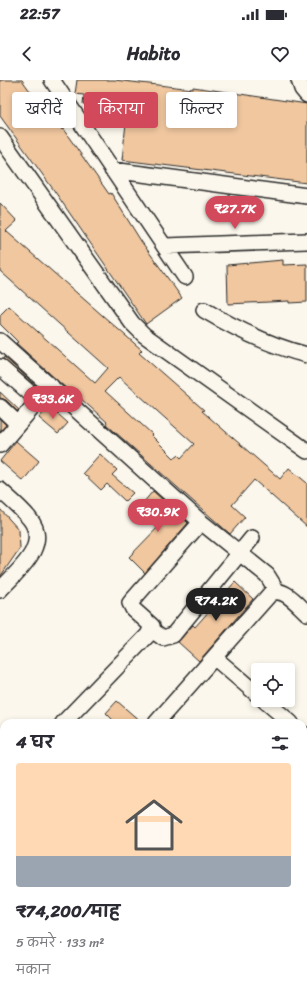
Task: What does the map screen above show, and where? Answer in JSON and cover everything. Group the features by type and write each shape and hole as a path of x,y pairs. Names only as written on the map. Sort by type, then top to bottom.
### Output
{"street":[{"path":"52,80 185,278"},
{"path":"299,80 302,88 307,94"},
{"path":"0,137 132,323 144,335 307,452"},
{"path":"112,170 307,196"},
{"path":"164,246 307,241"},
{"path":"204,310 224,322 252,335 307,355"},
{"path":"1,345 51,386 202,522 267,575 277,591 288,597 307,613"},
{"path":"0,367 39,401"},
{"path":"0,445 51,386"},
{"path":"0,407 18,424"},
{"path":"0,490 29,518 37,535 36,544 32,555 0,590"},
{"path":"202,522 130,603 133,609 150,623 152,630 163,638 173,635 252,538"},
{"path":"160,719 215,658 266,597 277,591"},
{"path":"67,719 152,630"},
{"path":"215,658 251,689"},
{"path":"272,707 285,719"}],"building":[{"path":"0,80 22,80 31,92 12,92 12,128 63,129 109,194 111,193 141,241 182,298 146,324 53,189 0,116"},
{"path":"77,80 114,80 193,89 193,87 227,92 166,92 166,128 237,128 237,94 307,104 307,183 122,160 125,128 158,128 158,92 84,92 84,95 76,94"},
{"path":"0,203 17,221 6,231 142,350 139,353 204,410 202,411 280,479 289,468 307,483 307,527 254,480 232,505 245,517 230,534 106,424 107,422 80,398 79,400 16,343 18,342 0,324 0,315 9,306 95,383 108,368 0,271","holes":["119,377 194,444 181,458 178,455 174,458 151,435 152,434 105,391"]},
{"path":"283,260 283,265 307,264 307,302 289,303 289,301 228,304 227,265"},
{"path":"4,357 38,387 38,388 3,359"},
{"path":"0,392 19,410 17,411 6,400 0,398"},
{"path":"49,406 68,423 58,434 39,418"},
{"path":"0,419 6,425 0,431"},
{"path":"16,441 39,461 23,481 0,461"},
{"path":"100,454 117,470 112,475 133,493 125,501 107,484 101,490 83,473"},
{"path":"153,491 188,523 145,573 129,557 164,521 143,503"},
{"path":"0,509 19,530 20,548 0,577"},
{"path":"235,582 253,599 199,661 178,642 193,625 195,627"},
{"path":"117,701 137,719 112,719 106,713"}]}
